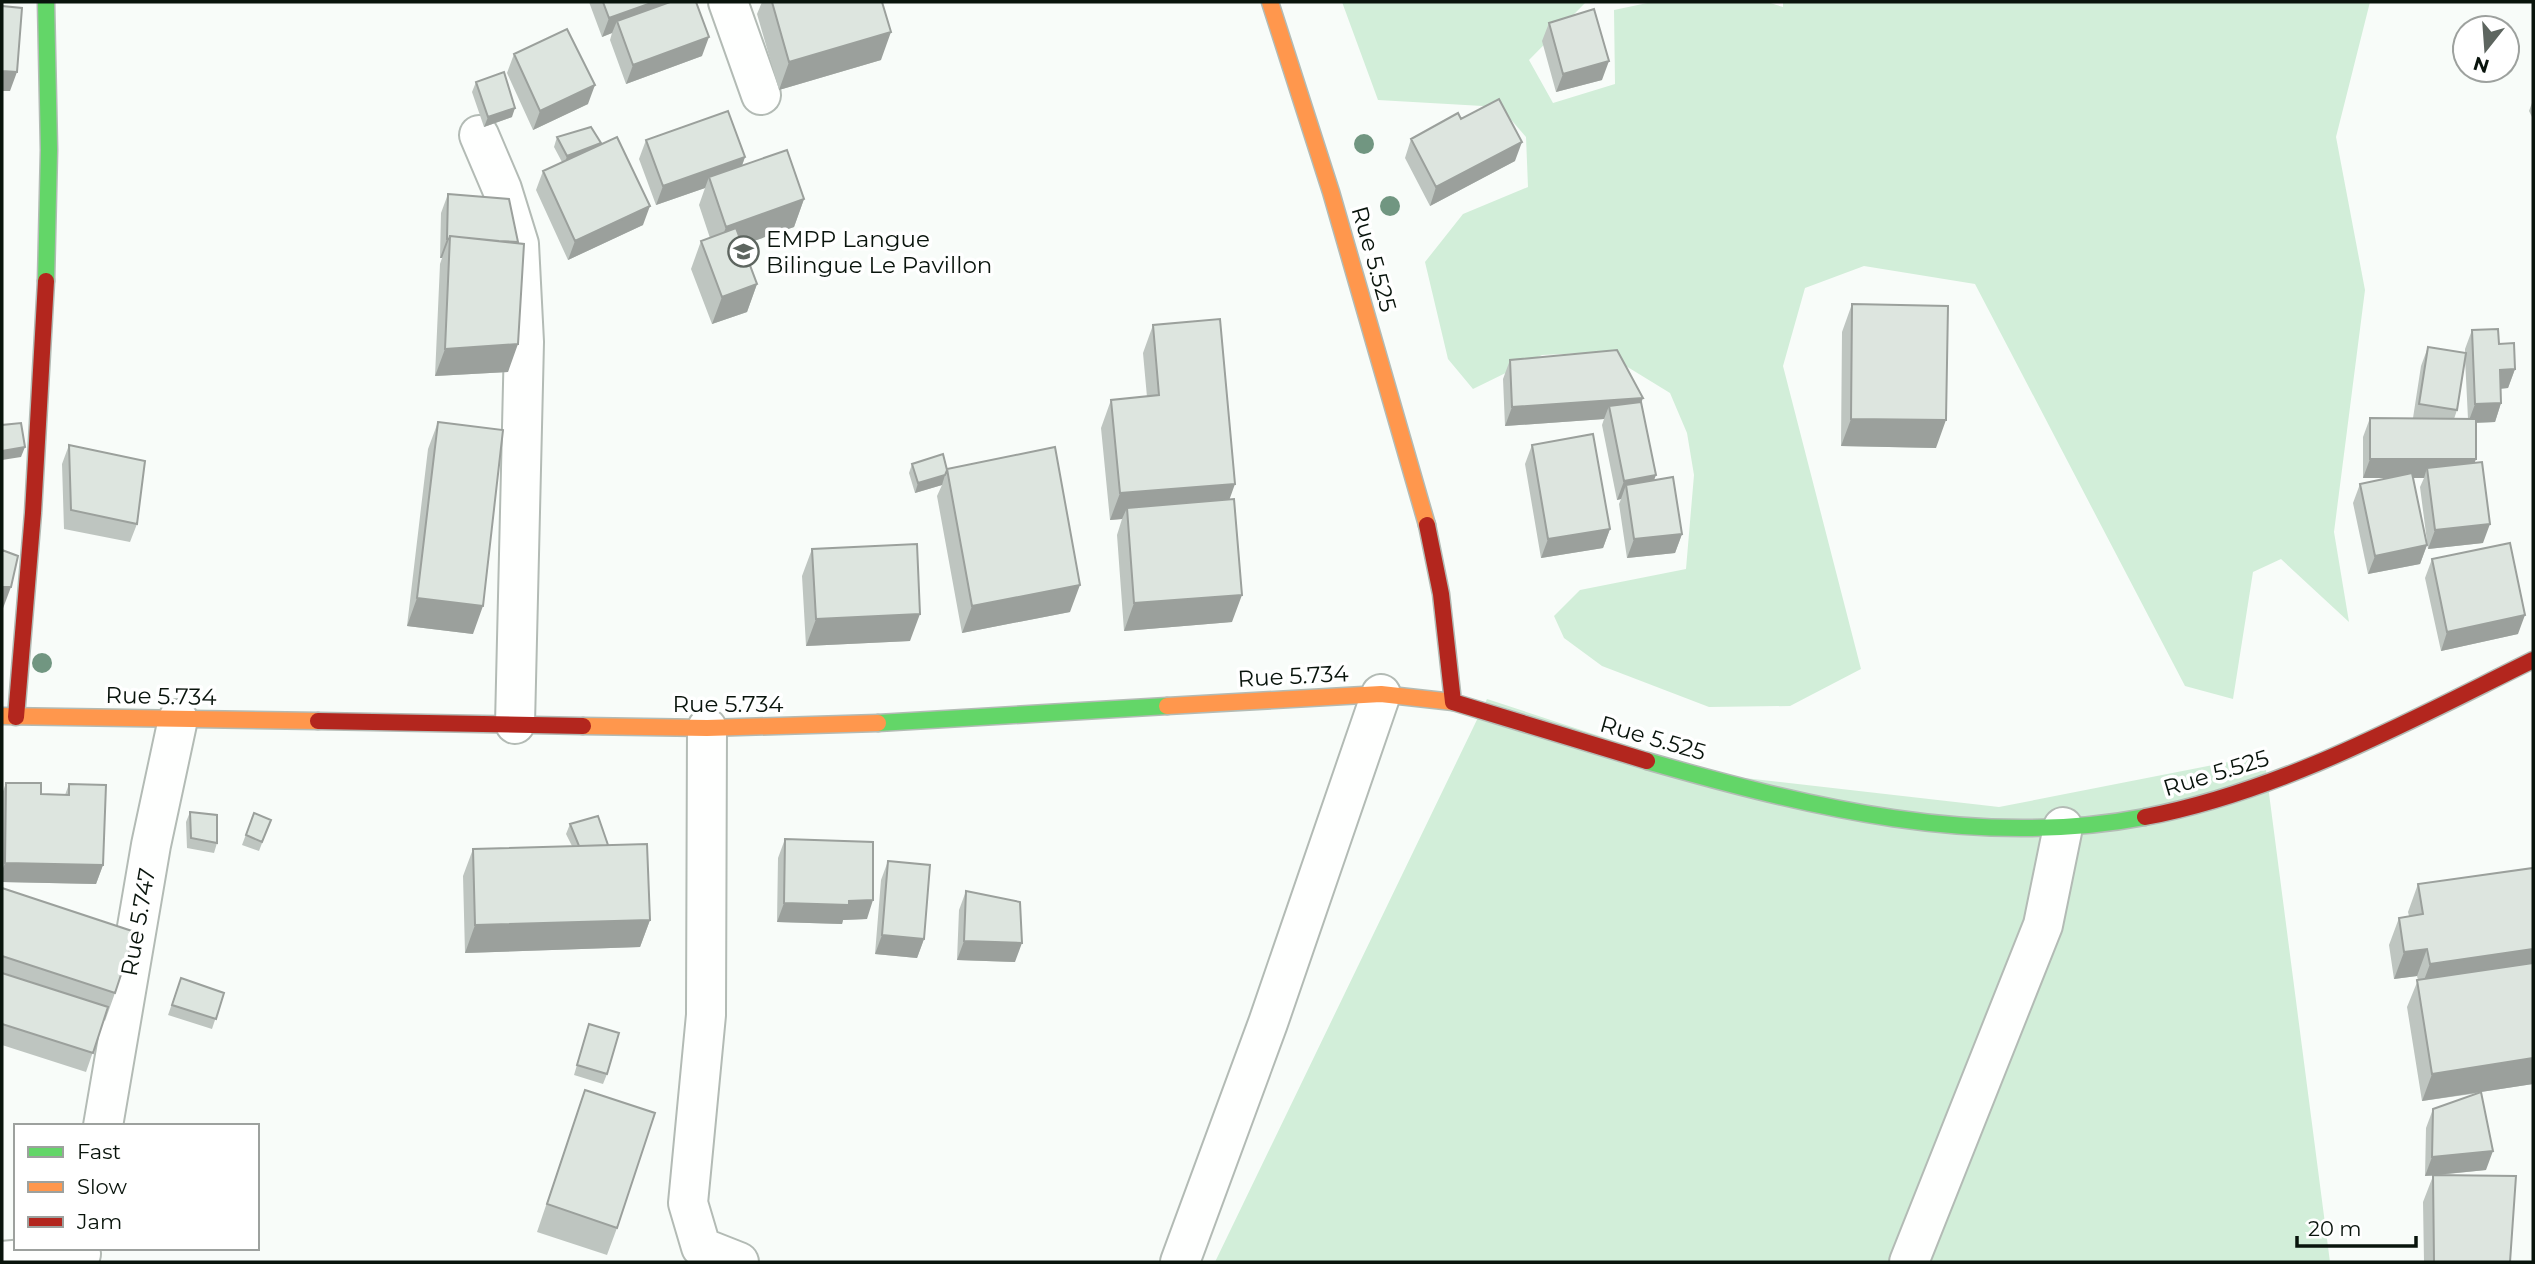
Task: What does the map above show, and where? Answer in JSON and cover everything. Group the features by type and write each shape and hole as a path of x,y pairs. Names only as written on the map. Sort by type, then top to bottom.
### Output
{"street":[{"path":"9,717 27,605 46,244 49,169 46,2"},
{"path":"728,2 761,95"},
{"name":"Rue 5.525","path":"1270,2 1331,192 1423,508 1441,594 1453,702 1630,756 1788,799 1930,823 2023,830 2102,824 2182,811 2274,780 2390,730 2533,660"},
{"path":"479,135 502,189 519,244 524,355 515,724"},
{"path":"1180,1262 1268,1023 1381,694"},
{"name":"Rue 5.734","path":"9,717 707,728 830,726 1381,694 1453,702"},
{"name":"Rue 5.747","path":"103,1124 151,845 178,719"},
{"path":"707,728 706,1015 688,1203 701,1247 739,1262"},
{"path":"1909,1262 2043,925 2063,827"},
{"path":"2,1261 81,1255"}],"green space":[{"path":"1342,2 1586,2 1529,60 1553,103 1615,84 1614,10 1652,2 1767,2 1783,7 1783,2 2370,2 2336,137 2365,290 2334,532 2349,622 2281,559 2253,572 2233,699 2185,686 1975,284 1864,266 1805,288 1783,366 1861,669 1790,706 1709,707 1602,666 1564,638 1554,616 1580,590 1686,569 1694,475 1687,433 1670,393 1621,363 1586,353 1542,355 1473,389 1448,359 1425,262 1463,214 1528,187 1526,137 1500,107 1378,100"},
{"path":"1487,699 1718,775 1999,807 2264,755 2330,1262 1215,1262"}],"building":[{"path":"603,2 654,2 609,18"},
{"path":"670,2 696,2 709,37 633,65 617,21"},
{"path":"772,2 882,2 891,32 789,62"},
{"path":"2,6 22,8 17,72 2,71"},
{"path":"1594,9 1609,61 1563,74 1549,23"},
{"path":"567,29 595,85 540,111 514,54"},
{"path":"504,72 515,108 488,117 476,82"},
{"path":"1499,99 1522,142 1436,187 1411,139 1458,113 1461,119"},
{"path":"728,111 745,157 663,186 646,140"},
{"path":"591,127 601,143 567,156 557,137"},
{"path":"617,137 650,206 575,241 543,171"},
{"path":"787,150 804,199 726,227 709,177"},
{"path":"448,194 509,199 518,242 450,236 447,239"},
{"path":"736,228 757,284 722,297 701,241"},
{"path":"450,236 524,244 518,344 445,349"},
{"path":"1852,304 1948,306 1946,420 1851,419"},
{"path":"1220,319 1235,484 1120,493 1111,400 1159,395 1153,325"},
{"path":"2498,329 2499,344 2514,343 2515,369 2500,370 2501,403 2475,404 2472,330"},
{"path":"2428,347 2466,353 2457,410 2419,404"},
{"path":"1617,350 1643,398 1512,407 1510,360"},
{"path":"1641,402 1656,475 1624,481 1609,406"},
{"path":"2370,418 2476,419 2476,459 2370,459"},
{"path":"438,422 503,430 483,606 417,598"},
{"path":"21,423 25,447 2,451 2,425"},
{"path":"1593,434 1610,529 1548,539 1532,445"},
{"path":"69,445 145,461 137,524 71,510"},
{"path":"1055,447 1080,585 972,606 947,469"},
{"path":"943,454 947,470 945,475 918,483 912,464"},
{"path":"2482,462 2490,524 2435,530 2427,468"},
{"path":"2412,473 2427,545 2375,556 2360,484"},
{"path":"1673,477 1682,534 1634,539 1626,485"},
{"path":"1234,499 1242,595 1134,603 1127,508"},
{"path":"2510,543 2525,615 2447,632 2432,559"},
{"path":"917,544 920,614 816,619 812,549"},
{"path":"2,550 18,556 11,587 2,587"},
{"path":"6,783 41,783 41,794 69,795 69,784 106,785 103,865 5,863"},
{"path":"190,812 217,815 217,843 191,838"},
{"path":"254,813 271,820 262,842 246,835"},
{"path":"598,816 608,845 579,846 570,824"},
{"path":"785,839 873,842 873,900 849,901 849,905 784,903"},
{"path":"647,844 650,920 475,925 473,849"},
{"path":"888,861 930,865 924,939 882,935"},
{"path":"2533,868 2533,949 2430,964 2427,949 2404,952 2399,918 2423,914 2418,884"},
{"path":"2,888 135,932 115,993 2,956"},
{"path":"966,891 1020,902 1022,943 964,941"},
{"path":"2533,963 2533,1058 2432,1074 2417,980"},
{"path":"2,973 108,1007 93,1053 2,1024"},
{"path":"181,978 224,993 216,1019 172,1005"},
{"path":"589,1024 619,1033 607,1074 577,1065"},
{"path":"585,1090 655,1113 617,1228 547,1204"},
{"path":"2481,1092 2493,1151 2432,1157 2433,1109"},
{"path":"2433,1175 2516,1176 2510,1262 2434,1262"}],"traffic: fast":[{"path":"46,2 49,150 46,281"},
{"path":"878,723 1167,706"},
{"path":"1647,761 1769,794 1831,807 1956,825 2019,828 2082,826 2145,817"}],"traffic: slow":[{"path":"1270,2 1331,192 1427,525"},
{"path":"1167,706 1381,694 1453,702"},
{"path":"2,716 318,721"},
{"path":"583,726 707,728 878,723"}],"traffic: jam":[{"path":"16,717 33,513 46,281"},
{"path":"1427,525 1441,594 1453,702 1647,761"},
{"path":"2145,817 2196,805 2295,772 2392,730 2533,660"},
{"path":"318,721 583,726"}],"place":[{"name":"EMPP Langue Bilingue Le Pavillon","path":"743,252"}]}
